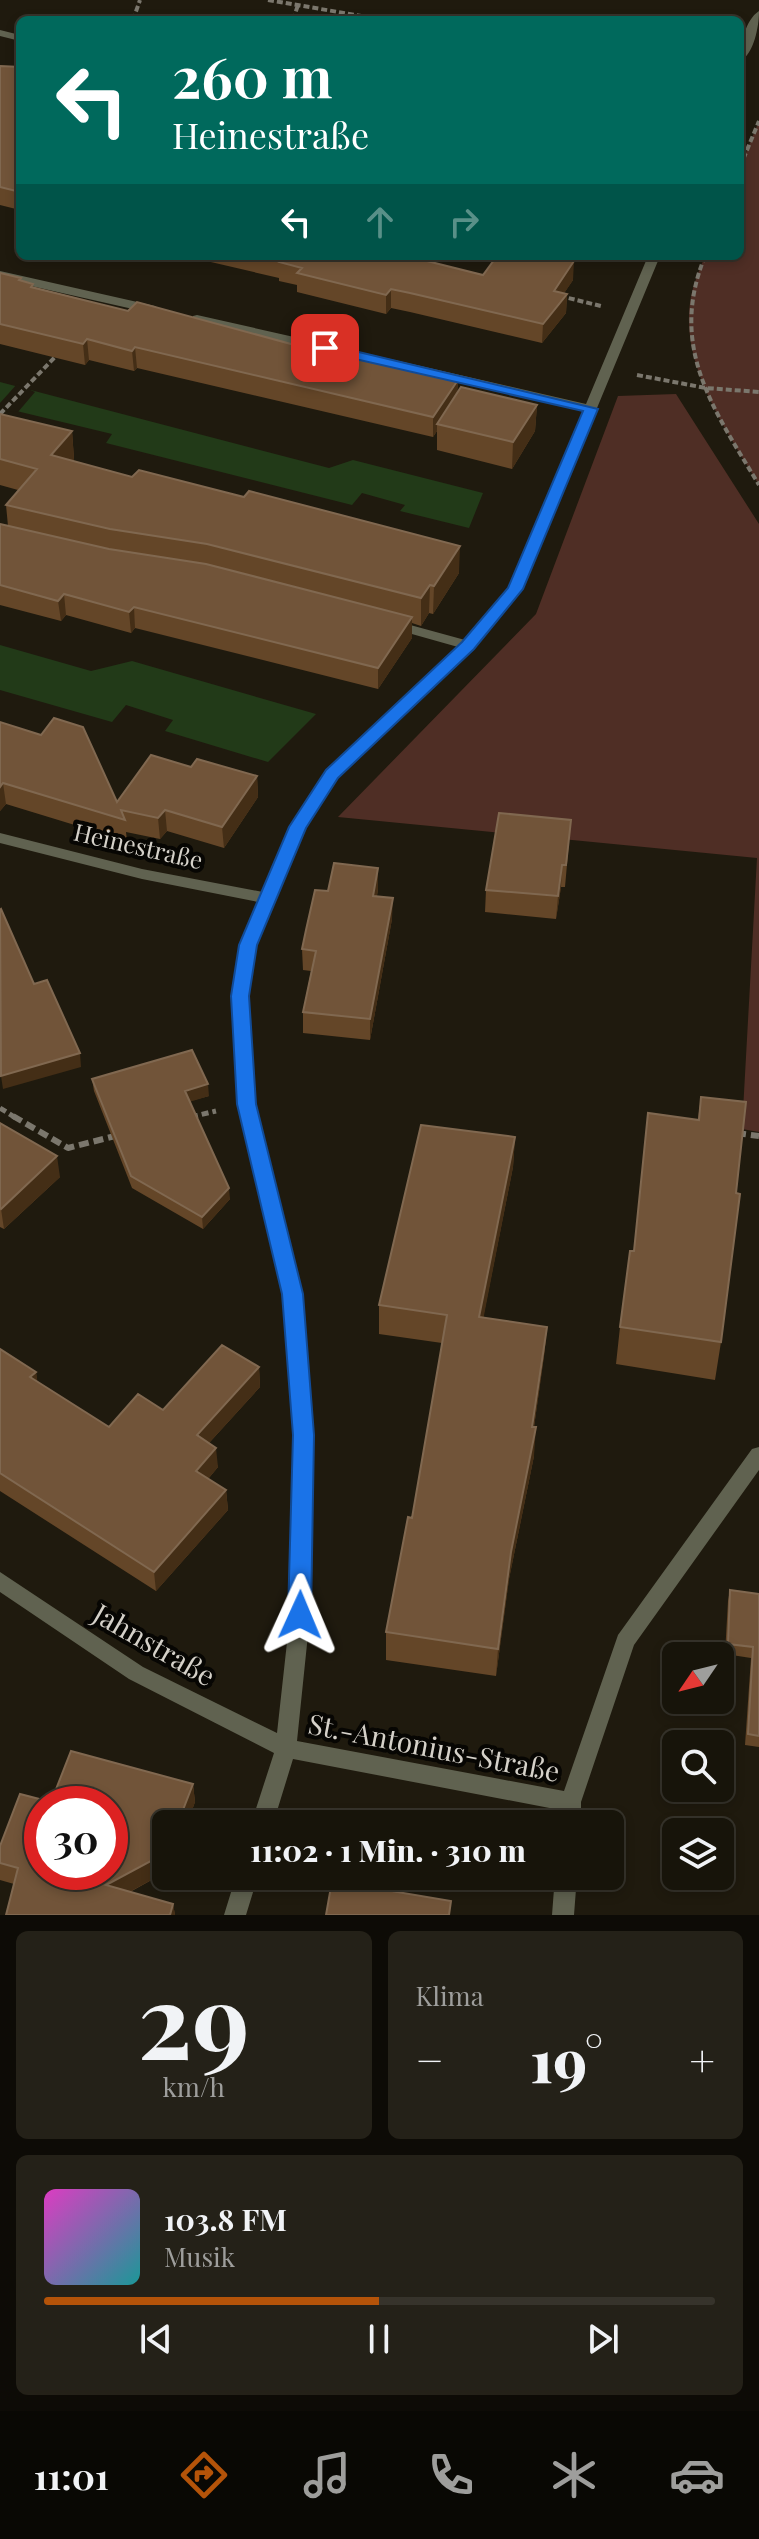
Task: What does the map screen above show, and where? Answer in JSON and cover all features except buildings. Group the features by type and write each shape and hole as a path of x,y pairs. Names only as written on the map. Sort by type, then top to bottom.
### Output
{"street":[{"path":"744,50 759,14"},
{"path":"266,1810 286,1748 300,1615 304,1435 292,1294 247,1104 240,996 248,945 298,827 332,774 468,645 515,589 652,260"},
{"path":"0,275 172,314"},
{"path":"187,317 591,409"},
{"path":"375,619 468,645"},
{"name":"Heinestraße","path":"0,838 142,874 267,898"},
{"name":"St.-Antonius-Straße","path":"572,1810 625,1641 759,1455"},
{"name":"Jahnstraße","path":"0,1581 136,1673 286,1748"},
{"name":"St.-Antonius-Straße","path":"286,1748 558,1810"},
{"path":"235,1915 243,1890"},
{"path":"563,1915 565,1890"}],"path":[{"path":"268,0 362,16"},
{"path":"294,16 298,5"},
{"path":"744,157 759,121"},
{"path":"704,260 693,290 689,317 691,347 706,388 759,485"},
{"path":"555,295 629,312"},
{"path":"0,414 58,354"},
{"path":"608,369 706,388 759,392"},
{"path":"187,1118 247,1104"},
{"path":"0,1108 68,1148 127,1133"},
{"path":"728,1132 759,1136"}],"shaded area":[{"path":"759,121 759,485 710,398 700,375 689,327 691,297 703,260 744,260 744,157"},
{"path":"0,382 329,468 353,460 483,493 469,528 400,511 405,505 362,493 352,505 106,443 112,434 0,407"},
{"path":"676,394 759,524 759,1132 742,1129 757,858 338,817 536,614 618,396"},
{"path":"0,645 91,671 132,661 316,714 268,762 165,731 173,720 126,705 112,722 0,690"}],"pier":[{"path":"17,384 35,392 18,412 0,411 0,403"}],"route":[{"path":"300,1615 304,1435 292,1294 247,1104 240,996 248,945 298,827 332,774 468,645 515,589 591,409 325,348"}]}
